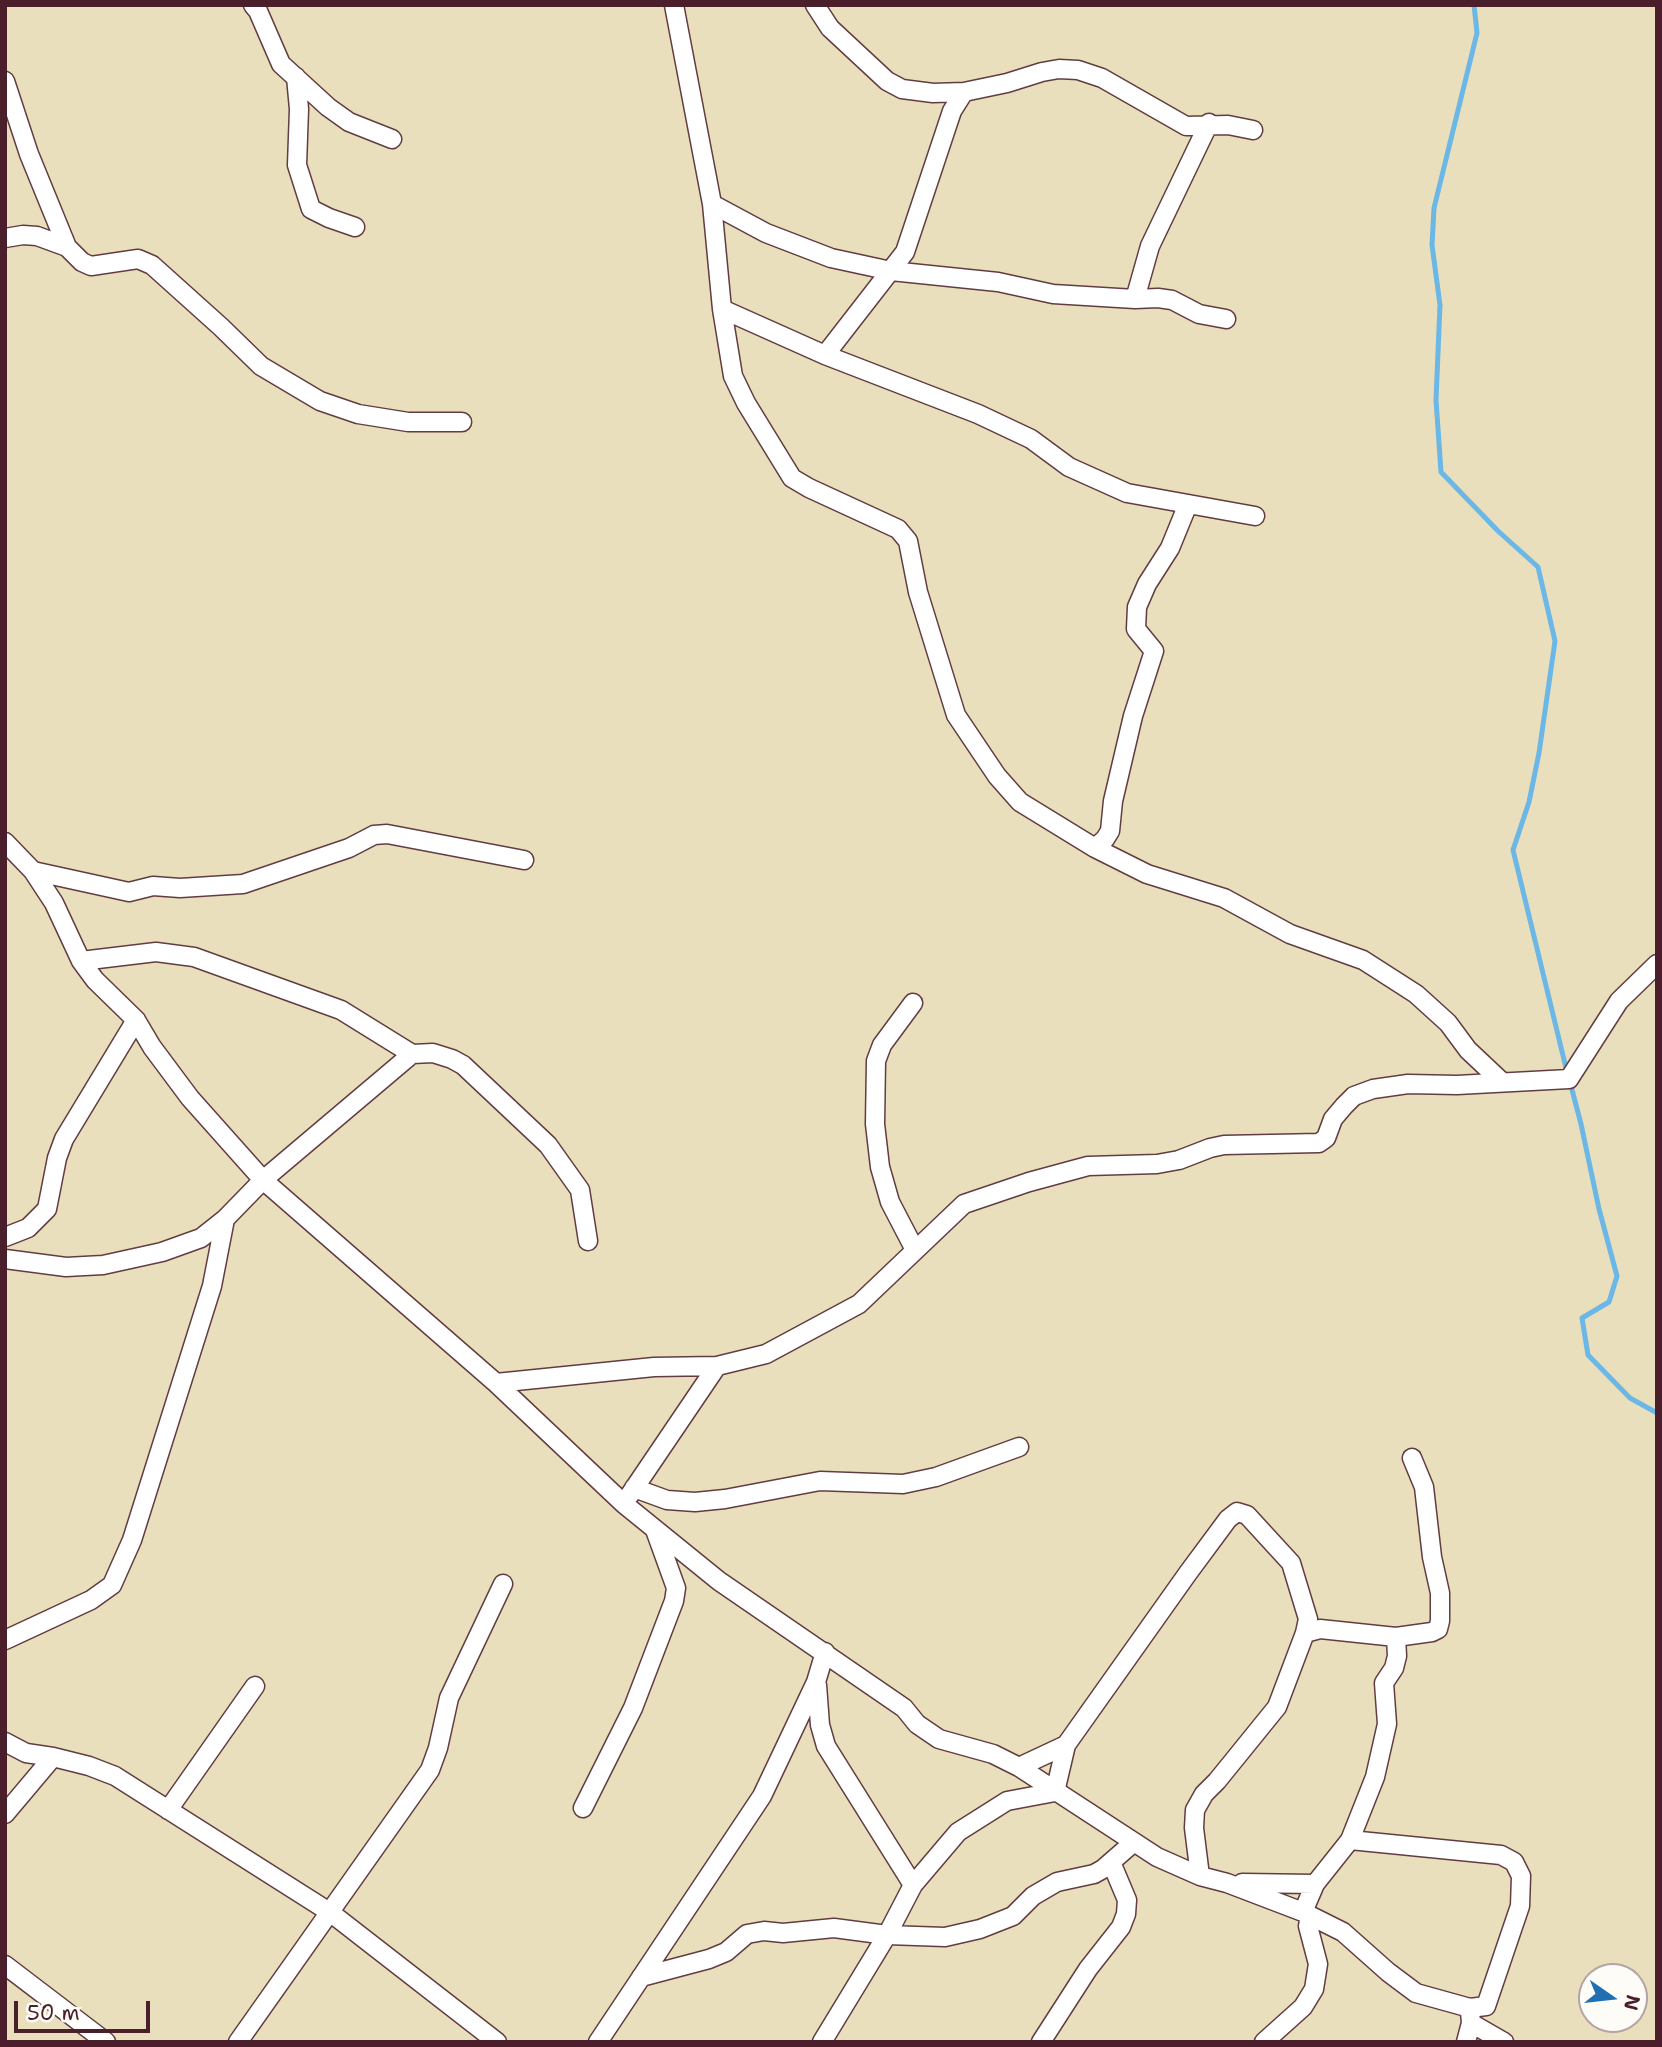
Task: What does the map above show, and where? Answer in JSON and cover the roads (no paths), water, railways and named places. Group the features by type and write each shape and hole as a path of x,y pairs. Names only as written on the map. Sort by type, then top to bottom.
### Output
{"street":[{"path":"253,5 281,64 328,107 349,122 392,139"},
{"path":"674,5 712,204 722,309 733,376 792,478 898,529 908,541 918,592 956,715 997,776 1020,802 1096,849 1147,874 1224,898 1290,934 1363,960 1416,994 1448,1023 1468,1050 1502,1082"},
{"path":"815,5 830,28 887,81 902,89 933,93 964,92 1042,72 1078,69 1102,78 1186,126 1209,123 1254,130"},
{"path":"296,77 299,110 297,165 311,209 355,227"},
{"path":"5,80 29,154 67,247 82,262 91,266 138,259 152,265 261,366 320,401 358,414 408,422 462,422"},
{"path":"825,355 905,252 952,111 964,92"},
{"path":"933,93 952,111"},
{"path":"1135,299 1150,246 1209,123"},
{"path":"712,204 766,233 831,258 891,271 998,282 1053,294 1172,300 1199,314 1226,319"},
{"path":"5,238 37,236 67,247"},
{"path":"722,309 825,355 978,414 1031,439 1069,467 1126,493 1255,516"},
{"path":"1096,849 1110,831 1133,716 1154,651 1136,629 1138,607 1147,584 1170,548 1188,504"},
{"path":"33,872 128,891 152,886 180,888 243,884 349,848 374,835 387,834 524,860"},
{"path":"5,842 33,872 54,903 81,961 95,981 136,1020 190,1098 263,1180 496,1383 624,1504 719,1581 904,1708 917,1724 939,1739 993,1754 1019,1767 1157,1857 1200,1876 1227,1883 1306,1914 1343,1931 1388,1972 1416,1993 1471,2016 1504,2042"},
{"path":"81,961 156,952 194,957 341,1010 412,1054 433,1053 463,1065 548,1145 580,1190 588,1241"},
{"path":"496,1383 654,1367 717,1366 765,1354 859,1304 964,1203 1028,1182 1088,1166 1157,1164 1179,1160 1224,1145 1319,1143 1326,1138 1333,1119 1354,1096 1373,1089 1408,1084 1457,1085 1569,1079 1619,1001 1657,964"},
{"path":"912,1003 882,1045 876,1061 875,1124 880,1167 890,1202 915,1250"},
{"path":"5,1237 28,1228 47,1209 57,1158 64,1139 136,1020"},
{"path":"1457,1085 1467,1069 1468,1050"},
{"path":"5,1259 66,1267 103,1265 162,1252 201,1238 225,1219 263,1180 412,1054"},
{"path":"5,1640 91,1600 112,1585 132,1540 212,1286 225,1219"},
{"path":"624,1504 717,1366"},
{"path":"634,1488 667,1500 695,1502 820,1481 903,1485 936,1477 1019,1447"},
{"path":"1311,1627 1396,1637 1438,1629 1440,1593 1432,1557 1424,1487 1412,1458"},
{"path":"1055,1792 1066,1745 1228,1519 1237,1512 1247,1515 1291,1563 1311,1627 1277,1707 1217,1782 1204,1794 1195,1810 1194,1828 1200,1876"},
{"path":"583,1808 633,1708 674,1601 676,1588 655,1529"},
{"path":"239,2042 430,1770 438,1748 449,1698 503,1584"},
{"path":"1264,2042 1303,2007 1314,1989 1318,1964 1306,1914 1315,1884 1350,1840 1376,1777 1387,1724 1384,1683 1394,1668 1397,1656 1396,1637"},
{"path":"598,2042 762,1796 816,1682 825,1652"},
{"path":"816,1682 820,1725 827,1746 913,1885"},
{"path":"168,1810 255,1686"},
{"path":"5,1742 26,1754"},
{"path":"1019,1767 1066,1745"},
{"path":"5,1752 53,1757 115,1776 331,1913 498,2042"},
{"path":"5,1814 53,1757"},
{"path":"822,2042 887,1935 913,1885 958,1832 1007,1801 1055,1792"},
{"path":"1350,1840 1501,1855 1514,1862 1521,1876 1520,1906 1486,2006 1471,2016 1466,2042"},
{"path":"640,1978 718,1956 747,1934 764,1931 783,1933 834,1928 887,1935 945,1937 980,1929 1013,1916 1034,1896 1057,1882 1094,1874 1134,1842"},
{"path":"1041,2042 1088,1969 1121,1927 1127,1900 1111,1863"},
{"path":"1227,1883 1315,1884"},
{"path":"5,1965 106,2042"}],"waterway":[{"path":"1474,5 1477,33 1434,208 1432,245 1440,305 1436,400 1441,472 1498,531 1538,567 1555,641 1539,753 1529,802 1513,850 1567,1072"},
{"path":"1570,1082 1617,1276 1609,1302 1582,1318 1588,1355 1630,1398 1657,1413"}]}
